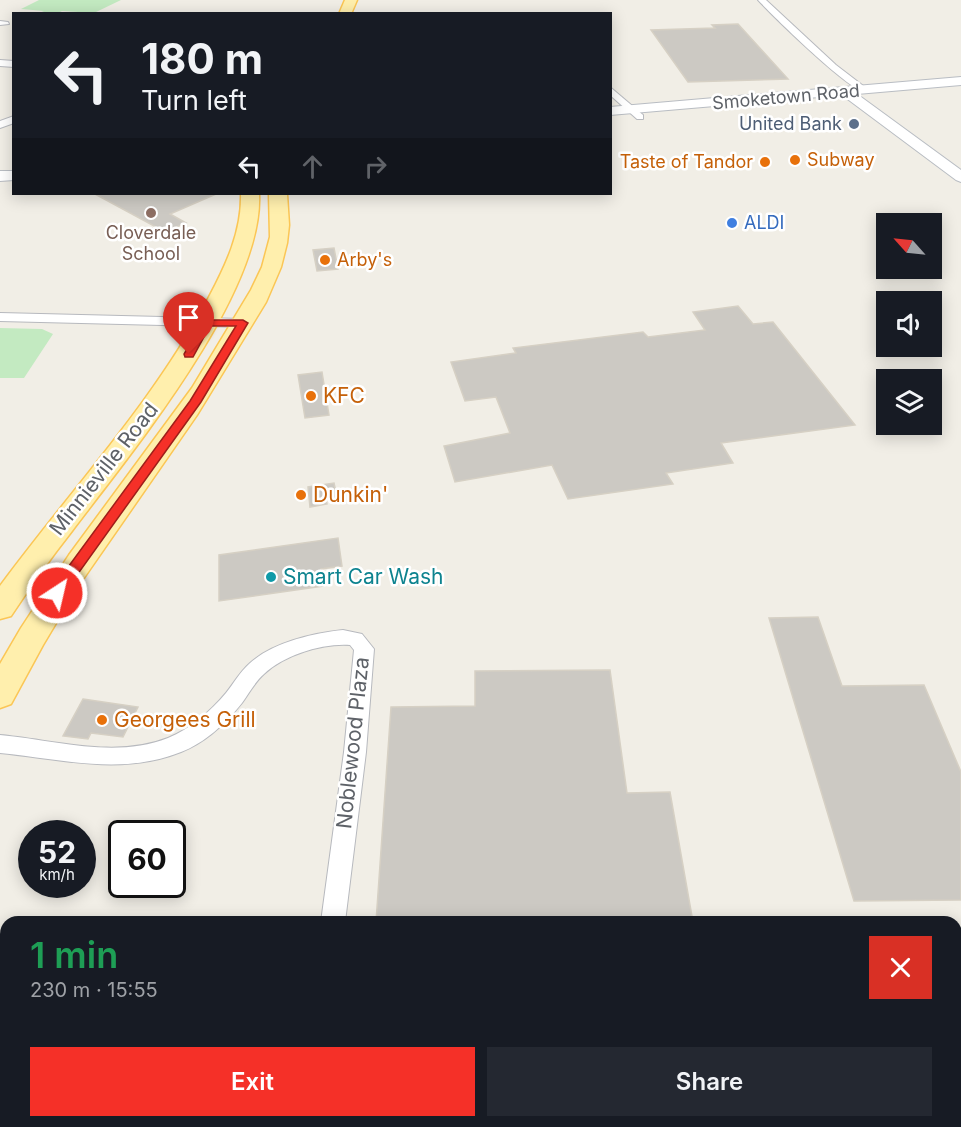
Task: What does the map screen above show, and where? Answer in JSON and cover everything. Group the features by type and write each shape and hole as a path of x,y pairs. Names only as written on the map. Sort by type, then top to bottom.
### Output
{"main road":[{"name":"Smoketown Road","path":"623,115 961,81"},
{"name":"Smoketown Road","path":"854,92 915,94 961,90"},
{"path":"854,92 897,110 961,163"},
{"path":"854,92 961,177"},
{"path":"897,110 915,94"},
{"name":"Minnieville Road","path":"0,608 160,397 207,323 232,271 246,233 251,209 250,195"},
{"name":"Minnieville Road","path":"0,695 24,648 57,593 195,402 243,323 271,269 278,246 280,233 278,195"}],"street":[{"path":"762,0 833,67 854,92"},
{"path":"612,94 623,115"},
{"path":"612,102 623,115"},
{"path":"0,317 243,323"},
{"name":"Noblewood Plaza","path":"0,744 92,757 119,758 175,744 196,732 218,714 248,677 276,655 341,637 353,638 360,642 364,649 334,916"}],"green space":[{"path":"39,0 121,0 96,12 42,12 44,11 21,9"},
{"path":"0,328 42,329 53,334 24,378 0,378"}],"building":[{"path":"738,24 788,79 688,82 651,30 715,28 712,25"},
{"path":"97,195 214,195 170,214 186,223 165,232"},
{"name":"Arby's","path":"334,248 338,269 317,271 313,250"},
{"path":"738,306 753,324 773,322 855,425 721,443 733,463 666,473 673,484 568,499 552,465 455,482 444,446 510,433 496,397 465,401 451,362 516,353 513,348 643,332 648,337 705,330 693,312"},
{"name":"KFC","path":"322,372 329,415 305,418 298,375"},
{"path":"334,483 337,497 326,499 327,504 310,507 308,487"},
{"name":"Smart Car Wash","path":"338,538 342,566 321,569 323,586 219,601 219,555"},
{"path":"818,617 842,686 924,685 961,772 961,900 854,901 769,618"},
{"path":"610,670 627,793 670,792 692,916 376,916 391,707 475,706 475,671"},
{"name":"Georgees Grill","path":"83,699 138,707 123,737 91,733 88,739 63,736"}],"place":[{"name":"United Bank","path":"854,124"},
{"name":"Subway","path":"795,160"},
{"name":"Taste of Tandor","path":"765,162"},
{"name":"Cloverdale School","path":"151,213"},
{"name":"ALDI","path":"732,223"},
{"name":"Arby's","path":"325,260"},
{"name":"KFC","path":"311,396"},
{"name":"Dunkin'","path":"301,495"},
{"name":"Smart Car Wash","path":"271,577"},
{"name":"Georgees Grill","path":"102,720"}],"route":[{"path":"57,593 195,402 243,323 207,323 189,354"}]}
